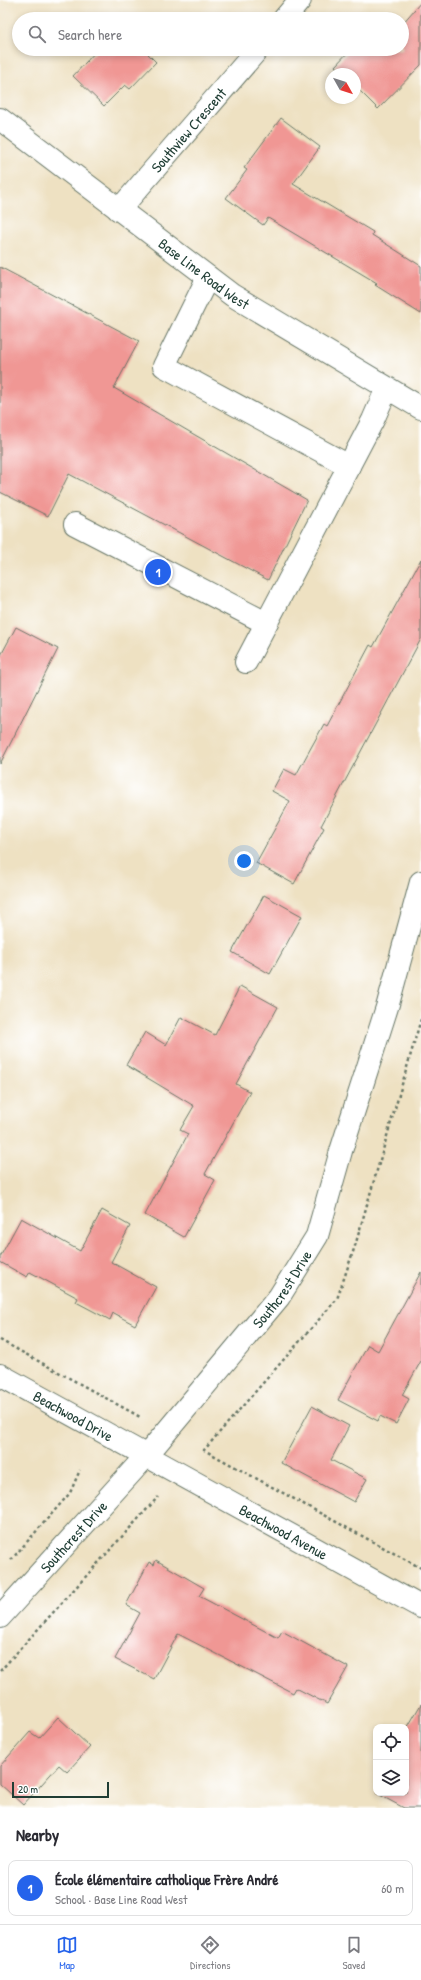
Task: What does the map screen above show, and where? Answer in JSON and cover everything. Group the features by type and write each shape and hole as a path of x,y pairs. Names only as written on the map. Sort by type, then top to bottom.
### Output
{"street":[{"path":"290,12 300,0"},
{"name":"Southview Crescent","path":"119,210 252,56"},
{"name":"Base Line Road West","path":"2,126 119,210 232,295 421,408"},
{"path":"208,277 164,366 349,466"},
{"path":"246,662 349,466 387,388"},
{"path":"75,524 266,623"},
{"name":"Southcrest Drive","path":"0,1617 147,1455 279,1297 318,1236 341,1151 388,1004 421,882"},
{"name":"Beachwood Drive","path":"0,1375 147,1455"},
{"name":"Beachwood Avenue","path":"147,1455 421,1607"}],"path":[{"path":"421,1019 355,1246 337,1299 204,1450 421,1568"},
{"path":"0,1340 144,1419"},
{"path":"10,1561 70,1493 80,1470"},
{"path":"0,1671 158,1497"}],"building":[{"path":"421,2 421,65 378,109 361,92 361,68 337,68 335,66 344,56 409,56 409,16"},
{"path":"92,56 150,56 156,62 130,89 125,85 104,106 73,76"},
{"path":"281,118 320,147 293,184 373,232 372,235 421,266 421,314 375,285 377,283 268,218 263,225 226,198 247,170 244,168"},
{"path":"0,267 139,341 114,388 307,500 268,580 69,474 48,516 0,492"},
{"path":"421,559 421,639 321,826 324,828 294,884 256,863 290,801 272,791 284,769 296,775 324,724 327,726 370,645 373,647"},
{"path":"16,627 58,649 0,764 0,657"},
{"path":"264,895 302,916 270,974 232,952"},
{"path":"240,986 278,1007 236,1084 250,1092 205,1174 215,1180 184,1237 145,1215 188,1134 180,1130 194,1106 126,1065 145,1032 166,1045 181,1017 215,1035"},
{"path":"102,1210 130,1226 111,1262 156,1287 135,1325 113,1313 110,1320 76,1302 78,1298 30,1272 27,1277 0,1262 0,1257 21,1218 80,1251"},
{"path":"421,1272 421,1361 402,1395 409,1399 396,1424 380,1416 378,1421 338,1400 368,1345 378,1351"},
{"path":"312,1406 349,1426 331,1460 367,1479 354,1502 281,1463"},
{"path":"156,1560 204,1588 199,1596 278,1638 282,1631 348,1667 327,1704 296,1688 293,1693 178,1634 154,1679 115,1659 140,1613 126,1605 149,1562 154,1565"},
{"path":"421,1704 421,1808 404,1808 382,1796 409,1796 409,1725"},
{"path":"58,1717 90,1747 67,1772 59,1765 23,1805 0,1784 0,1766 30,1732 39,1738"}],"place":[{"name":"École élémentaire catholique Frère André","path":"158,572"}]}
